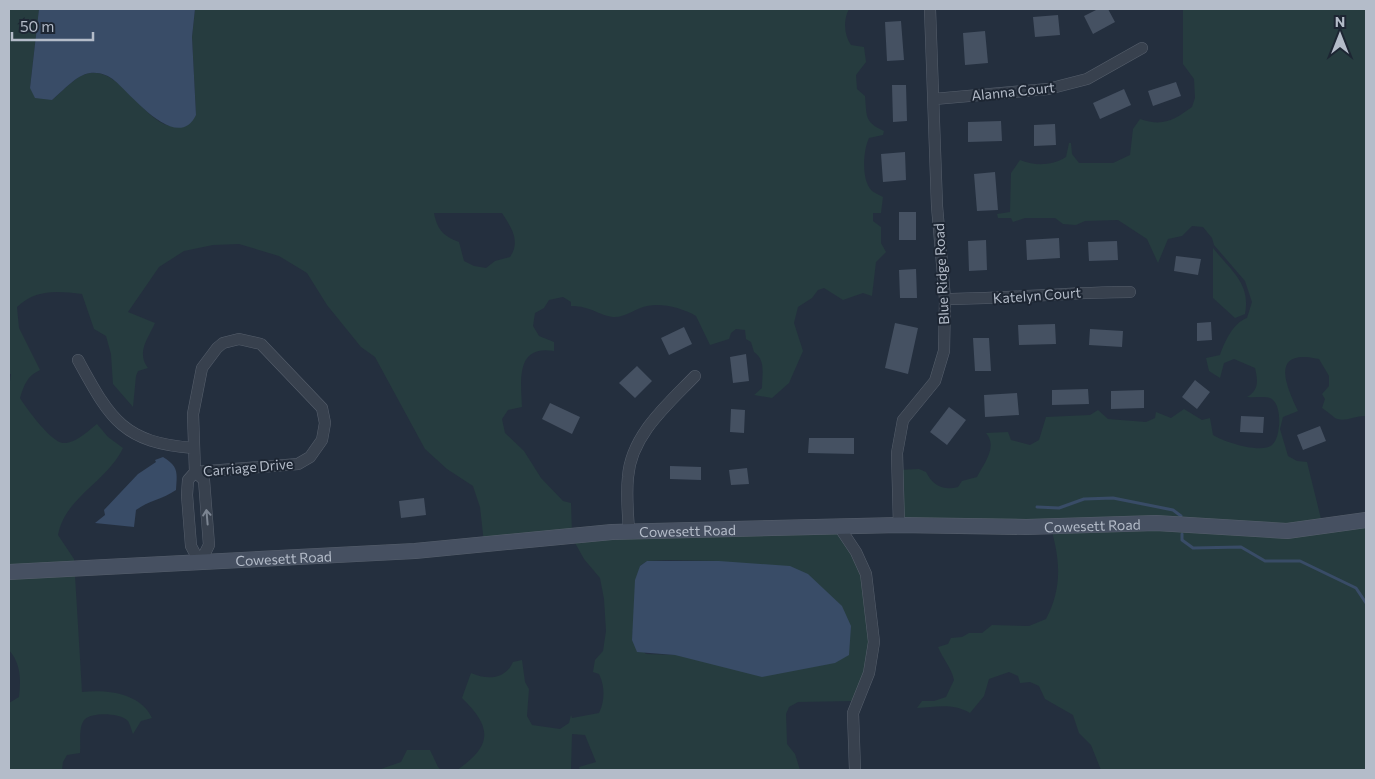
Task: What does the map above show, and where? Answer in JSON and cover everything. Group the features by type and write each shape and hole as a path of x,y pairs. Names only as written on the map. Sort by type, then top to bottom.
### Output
{"main road":[{"name":"Cowesett Road","path":"9,572 407,552 629,531 840,528 900,525 1026,526 1156,523 1288,531 1366,520"}],"street":[{"name":"Blue Ridge Road","path":"900,525 898,437 902,420 936,382 944,351 945,299 938,206 930,9"},
{"name":"Alanna Court","path":"934,99 1048,89 1087,80 1142,48"},
{"name":"Katelyn Court","path":"945,299 997,299 1087,292 1130,292"},
{"name":"Carriage Drive","path":"195,472 298,464 316,451 322,440 325,428 320,404 261,344 244,339 223,343 213,351 202,368 193,414 195,472 188,480 186,495 191,546 200,563"},
{"path":"78,360 106,408 126,428 144,440 194,448"},
{"path":"629,531 628,476 635,449 650,424 695,376"},
{"name":"Carriage Drive","path":"195,472 204,480 209,545 200,563"},
{"path":"840,528 856,552 866,574 874,642 869,673 853,713 855,770"}],"green space":[{"path":"9,9 39,9 30,88 52,100 85,74 103,74 126,90 157,120 168,126 180,126 196,115 192,37 195,9 849,9 845,23 847,37 851,45 864,47 866,62 856,75 857,89 865,96 868,118 873,125 884,131 883,135 869,138 864,157 868,186 872,191 883,197 881,213 873,213 873,221 881,227 881,243 886,252 876,262 872,296 863,293 843,300 824,288 818,290 812,298 798,307 794,323 803,351 789,383 772,398 754,395 762,388 762,363 754,352 751,342 746,339 745,330 736,329 731,333 729,339 710,345 696,316 679,309 659,305 647,306 622,316 613,317 584,307 571,306 571,302 563,297 549,300 544,308 535,313 533,326 539,336 554,342 554,351 541,350 532,353 526,359 521,376 522,407 508,410 502,419 505,433 524,451 541,478 563,501 571,503 572,533 842,528 865,573 872,660 854,701 798,702 789,707 786,714 787,744 795,754 800,770 580,770 579,767 596,762 585,735 572,734 571,770 457,770 477,753 482,745 484,736 479,719 462,698 471,673 483,677 495,677 510,668 513,662 522,660 525,682 529,689 527,716 532,725 560,729 569,723 571,715 572,718 599,713 603,699 603,688 599,674 593,672 595,660 603,651 606,631 604,599 600,578 584,559 574,541 484,543 480,507 473,486 447,469 425,449 375,357 361,347 327,305 307,273 279,256 239,244 213,245 184,251 159,267 128,312 155,323 143,351 148,368 138,371 136,376 133,407 113,384 111,354 106,336 94,329 82,294 55,292 39,294 24,301 17,307 19,328 40,370 29,378 20,398 39,424 58,441 68,443 97,424 108,437 123,448 107,471 69,510 62,522 58,535 74,559 82,692 102,691 122,694 140,703 152,718 141,721 133,734 130,724 123,718 106,714 94,715 85,719 81,726 80,753 67,755 63,762 62,770 9,770 9,703 19,697 20,684 18,666 9,650 9,389 11,374 9,374","holes":["434,213 502,213 514,234 515,245 510,257 495,261 486,268 474,266 464,261 459,242 442,231","647,561 719,561 675,655 646,654 632,640 640,566"]},
{"path":"1183,9 1366,9 1366,416 1339,419 1322,408 1325,399 1322,394 1329,386 1329,376 1319,359 1303,357 1293,359 1287,364 1285,371 1286,380 1298,411 1283,417 1280,429 1288,456 1297,461 1307,462 1323,527 1366,522 1366,770 1101,770 1091,745 1079,733 1073,715 1045,699 1039,686 1030,682 1020,683 1018,676 1009,672 989,679 984,696 970,713 951,707 917,708 922,701 934,701 946,697 954,680 938,647 948,644 951,638 962,637 969,633 982,633 992,625 1029,626 1046,619 1055,595 1058,561 1050,525 903,525 898,470 919,469 926,472 932,481 939,486 944,488 958,487 962,481 977,477 986,461 991,444 986,433 1008,432 1011,440 1030,445 1039,440 1046,417 1090,415 1098,410 1108,419 1146,422 1155,418 1156,412 1171,418 1184,409 1202,420 1210,418 1213,435 1225,441 1251,448 1260,448 1272,445 1275,441 1279,428 1279,413 1274,401 1268,397 1247,397 1254,391 1257,385 1255,368 1234,359 1224,363 1220,378 1209,371 1206,358 1220,355 1227,338 1234,328 1247,318 1252,302 1245,281 1214,245 1212,238 1203,227 1192,226 1182,236 1168,239 1158,263 1147,239 1118,220 1085,221 1076,225 1063,224 1055,218 1025,218 1013,222 1011,218 998,218 997,214 1010,212 1011,173 1020,160 1037,164 1061,160 1066,157 1069,143 1071,143 1072,154 1079,163 1113,163 1130,155 1133,129 1140,119 1155,122 1168,121 1192,107 1195,98 1194,79 1183,64"},
{"path":"1213,248 1238,278 1245,294 1245,314 1235,318 1213,298"},
{"path":"407,750 430,750 441,770 378,770 401,762"}],"water":[{"path":"39,9 195,9 192,37 196,115 188,125 177,128 166,125 142,107 112,79 104,74 97,73 85,74 80,77 52,100 35,98 30,88"},
{"path":"163,457 172,464 176,471 176,490 136,510 134,527 95,523 105,515 104,510 138,474 156,462 155,460"},
{"path":"647,561 719,561 790,566 808,574 842,606 851,626 849,655 835,663 762,677 675,655 637,652 632,640 635,580 640,566"}],"building":[{"path":"1098,9 1108,9 1115,22 1093,34 1084,16"},
{"path":"1058,15 1060,35 1035,37 1033,17"},
{"path":"901,21 904,60 887,61 885,22"},
{"path":"985,31 988,63 965,65 963,33"},
{"path":"1176,82 1181,96 1153,106 1148,91"},
{"path":"892,85 906,85 907,121 893,122"},
{"path":"1124,89 1131,105 1100,119 1093,103"},
{"path":"1001,121 1002,141 968,142 968,122"},
{"path":"1055,124 1056,145 1034,146 1034,125"},
{"path":"905,152 906,180 883,182 881,154"},
{"path":"995,172 998,210 977,211 974,174"},
{"path":"899,212 916,212 916,240 899,240"},
{"path":"1059,238 1060,258 1027,260 1026,240"},
{"path":"986,240 987,270 969,271 968,241"},
{"path":"1117,241 1118,260 1089,261 1088,242"},
{"path":"1176,256 1201,259 1198,275 1174,271"},
{"path":"916,269 917,298 900,298 899,270"},
{"path":"1211,322 1212,340 1197,341 1197,323"},
{"path":"895,323 918,328 908,374 885,368"},
{"path":"1055,324 1056,344 1019,345 1018,325"},
{"path":"684,327 692,344 669,355 661,338"},
{"path":"1090,329 1123,331 1122,347 1089,345"},
{"path":"973,338 989,338 991,371 975,371"},
{"path":"746,354 749,381 733,383 730,357"},
{"path":"637,366 652,381 635,398 619,383"},
{"path":"1195,380 1210,392 1197,409 1182,397"},
{"path":"1088,389 1089,404 1052,405 1052,390"},
{"path":"1144,390 1144,408 1111,409 1111,391"},
{"path":"1017,393 1019,415 985,417 984,395"},
{"path":"550,403 580,417 572,434 542,419"},
{"path":"949,407 966,420 947,445 930,432"},
{"path":"731,409 745,410 744,433 730,432"},
{"path":"1241,416 1264,417 1263,433 1240,432"},
{"path":"1320,426 1326,441 1303,450 1297,435"},
{"path":"809,438 854,438 854,454 808,453"},
{"path":"670,466 701,467 701,480 670,479"},
{"path":"747,468 749,484 731,485 729,470"},
{"path":"424,498 426,515 401,518 399,501"}],"waterway":[{"path":"1037,507 1059,508 1084,499 1113,498 1173,510 1181,516"},
{"path":"1182,534 1182,540 1193,548 1241,547 1265,561 1300,561 1356,588 1366,603"}]}
